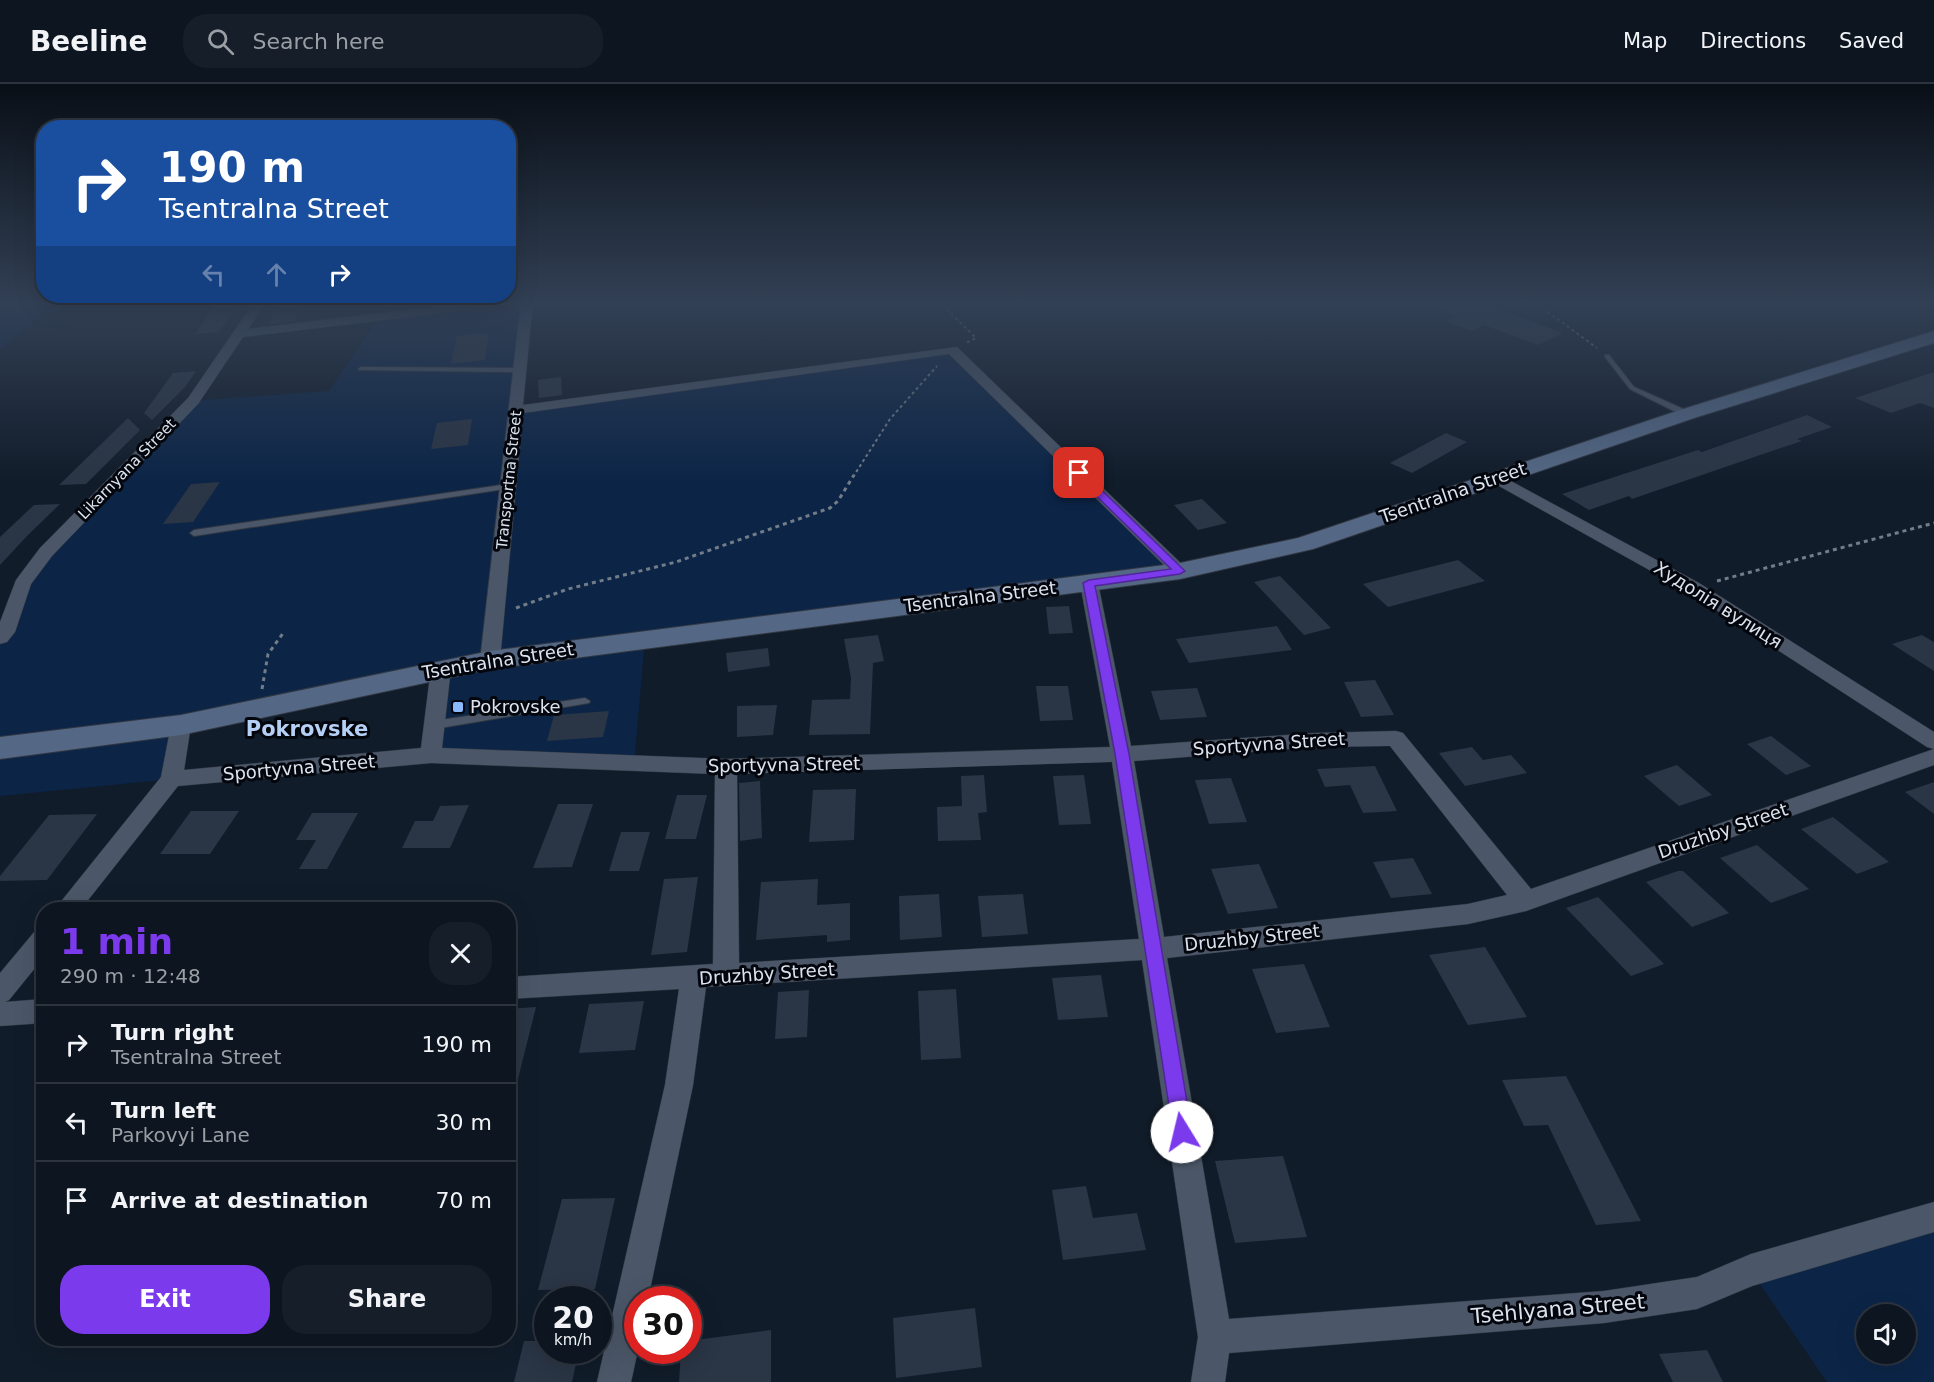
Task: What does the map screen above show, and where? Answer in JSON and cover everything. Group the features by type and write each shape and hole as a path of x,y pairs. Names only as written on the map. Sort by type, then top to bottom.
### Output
{"street":[{"name":"Likarnyana Street","path":"0,638 6,632 22,584 46,552 193,401 219,362"},
{"name":"Transportna Street","path":"490,660 521,362"},
{"path":"516,410 867,362"},
{"path":"963,362 1180,571"},
{"name":"Tsentralna Street","path":"0,748 181,725 441,668 490,660 1180,571 1304,544 1687,414 1855,362"},
{"name":"Худолія вулиця","path":"1496,478 1693,587 1934,742"},
{"path":"1089,583 1122,754 1215,1337 1209,1382"},
{"path":"431,755 441,668"},
{"path":"73,902 172,779 181,725"},
{"name":"Sportyvna Street","path":"172,779 431,755 726,767 1122,754 1315,740 1396,738 1526,901"},
{"name":"Druzhby Street","path":"516,988 1153,949 1468,914 1526,901 1934,757"},
{"path":"726,767 726,976"},
{"path":"0,992 36,948"},
{"path":"614,1382 679,1085 694,978"},
{"path":"0,1014 36,1012"},
{"name":"Tsehlyana Street","path":"1215,1337 1604,1306 1697,1293 1750,1270 1934,1217"}],"lane":[{"path":"1611,362 1632,388 1687,414"},
{"path":"361,369 520,370"},
{"path":"194,532 508,486"},
{"path":"434,725 585,701"}],"path":[{"path":"494,619 526,603 568,589 676,562 830,508 838,501 890,420 941,362"},
{"path":"1693,587 1934,524"},
{"path":"260,708 268,654 284,632"}],"shaded area":[{"path":"349,362 521,362 516,410 868,362 964,362 1180,571 645,638 634,764 431,755 441,669 181,725 172,779 0,796 0,632 22,584 193,401 329,391"},
{"path":"1934,1217 1934,1382 1827,1382 1751,1271"}],"building":[{"path":"452,362 472,362 451,364"},
{"path":"196,371 185,387 152,420 144,413 173,373"},
{"path":"1934,372 1934,408 1920,403 1891,413 1855,398"},
{"path":"561,377 562,395 539,398 538,380"},
{"path":"1807,415 1832,427 1797,439 1802,441 1632,499 1629,496 1589,510 1562,494 1698,450 1702,452"},
{"path":"128,418 140,430 86,484 59,485"},
{"path":"472,419 468,445 431,449 437,423"},
{"path":"1446,433 1467,442 1412,473 1390,463"},
{"path":"220,482 193,522 163,524 191,484"},
{"path":"1202,499 1227,523 1198,530 1174,505"},
{"path":"60,504 0,565 0,537 34,505"},
{"path":"1458,560 1485,581 1388,607 1363,584"},
{"path":"1280,576 1331,628 1304,635 1254,582"},
{"path":"1069,606 1073,633 1049,634 1046,607"},
{"path":"1277,626 1292,650 1189,663 1176,639"},
{"path":"878,635 884,661 873,663 870,734 809,735 812,700 850,699 851,678 844,639"},
{"path":"1922,635 1934,642 1934,671 1892,644"},
{"path":"768,648 770,666 728,672 726,653"},
{"path":"1375,680 1394,715 1361,717 1344,682"},
{"path":"1036,686 1068,686 1073,720 1040,721"},
{"path":"1197,688 1207,717 1160,720 1151,691"},
{"path":"777,705 773,735 737,737 737,706"},
{"path":"609,711 603,737 547,741 554,715"},
{"path":"1771,736 1811,766 1786,775 1747,744"},
{"path":"1472,747 1483,760 1511,755 1527,773 1465,786 1439,753"},
{"path":"1677,765 1712,795 1679,806 1644,776"},
{"path":"1375,766 1397,811 1363,813 1350,785 1325,787 1317,769"},
{"path":"984,775 987,812 978,813 981,840 938,841 937,807 962,806 961,776"},
{"path":"1084,775 1091,824 1059,825 1053,776"},
{"path":"1231,778 1247,822 1209,824 1195,780"},
{"path":"760,781 762,838 740,841 739,783"},
{"path":"1934,782 1934,814 1905,792"},
{"path":"856,789 854,840 809,842 813,790"},
{"path":"677,795 707,795 696,839 665,839"},
{"path":"558,804 593,804 572,867 533,868"},
{"path":"469,805 450,848 402,848 415,821 433,821 440,806"},
{"path":"191,811 239,811 210,854 160,854"},
{"path":"312,813 358,813 327,869 299,869 316,840 296,840"},
{"path":"97,814 47,880 0,881 0,876 49,815"},
{"path":"1833,817 1889,862 1857,874 1801,829"},
{"path":"621,832 650,832 639,871 609,871"},
{"path":"1757,845 1809,889 1771,903 1720,858"},
{"path":"1413,858 1432,894 1391,898 1373,862"},
{"path":"1259,864 1278,908 1228,914 1211,869"},
{"path":"1683,871 1729,913 1692,927 1646,882"},
{"path":"698,877 687,952 651,955 664,879"},
{"path":"818,879 817,905 850,903 850,940 827,942 827,935 756,940 761,882"},
{"path":"939,894 942,937 900,940 899,896"},
{"path":"1023,894 1028,934 982,937 978,896"},
{"path":"1598,897 1664,964 1631,976 1566,908"},
{"path":"1485,947 1527,1017 1468,1025 1429,955"},
{"path":"1304,964 1330,1027 1276,1033 1252,969"},
{"path":"1101,975 1108,1017 1058,1020 1052,978"},
{"path":"956,989 961,1058 921,1060 918,991"},
{"path":"809,990 807,1037 775,1039 778,992"},
{"path":"644,1001 635,1050 579,1053 589,1004"},
{"path":"536,1007 516,1087 516,1008"},
{"path":"1566,1076 1641,1221 1596,1225 1548,1125 1524,1126 1502,1080"},
{"path":"1283,1156 1307,1237 1235,1243 1215,1161"},
{"path":"1086,1186 1093,1218 1137,1213 1146,1250 1063,1260 1052,1190"},
{"path":"615,1198 596,1286 539,1286 562,1199"},
{"path":"975,1308 982,1367 896,1378 893,1318"},
{"path":"771,1330 771,1382 679,1382 680,1364 702,1364 702,1339"},
{"path":"524,1341 534,1341 534,1364 576,1364 572,1382 514,1382"},
{"path":"1707,1350 1723,1382 1673,1382 1659,1354"}],"place":[{"name":"Pokrovske","path":"458,707"}],"district":[{"name":"Pokrovske","path":"307,729"}],"route":[{"path":"1079,473 1180,571 1089,583 1122,754 1182,1132"}]}
